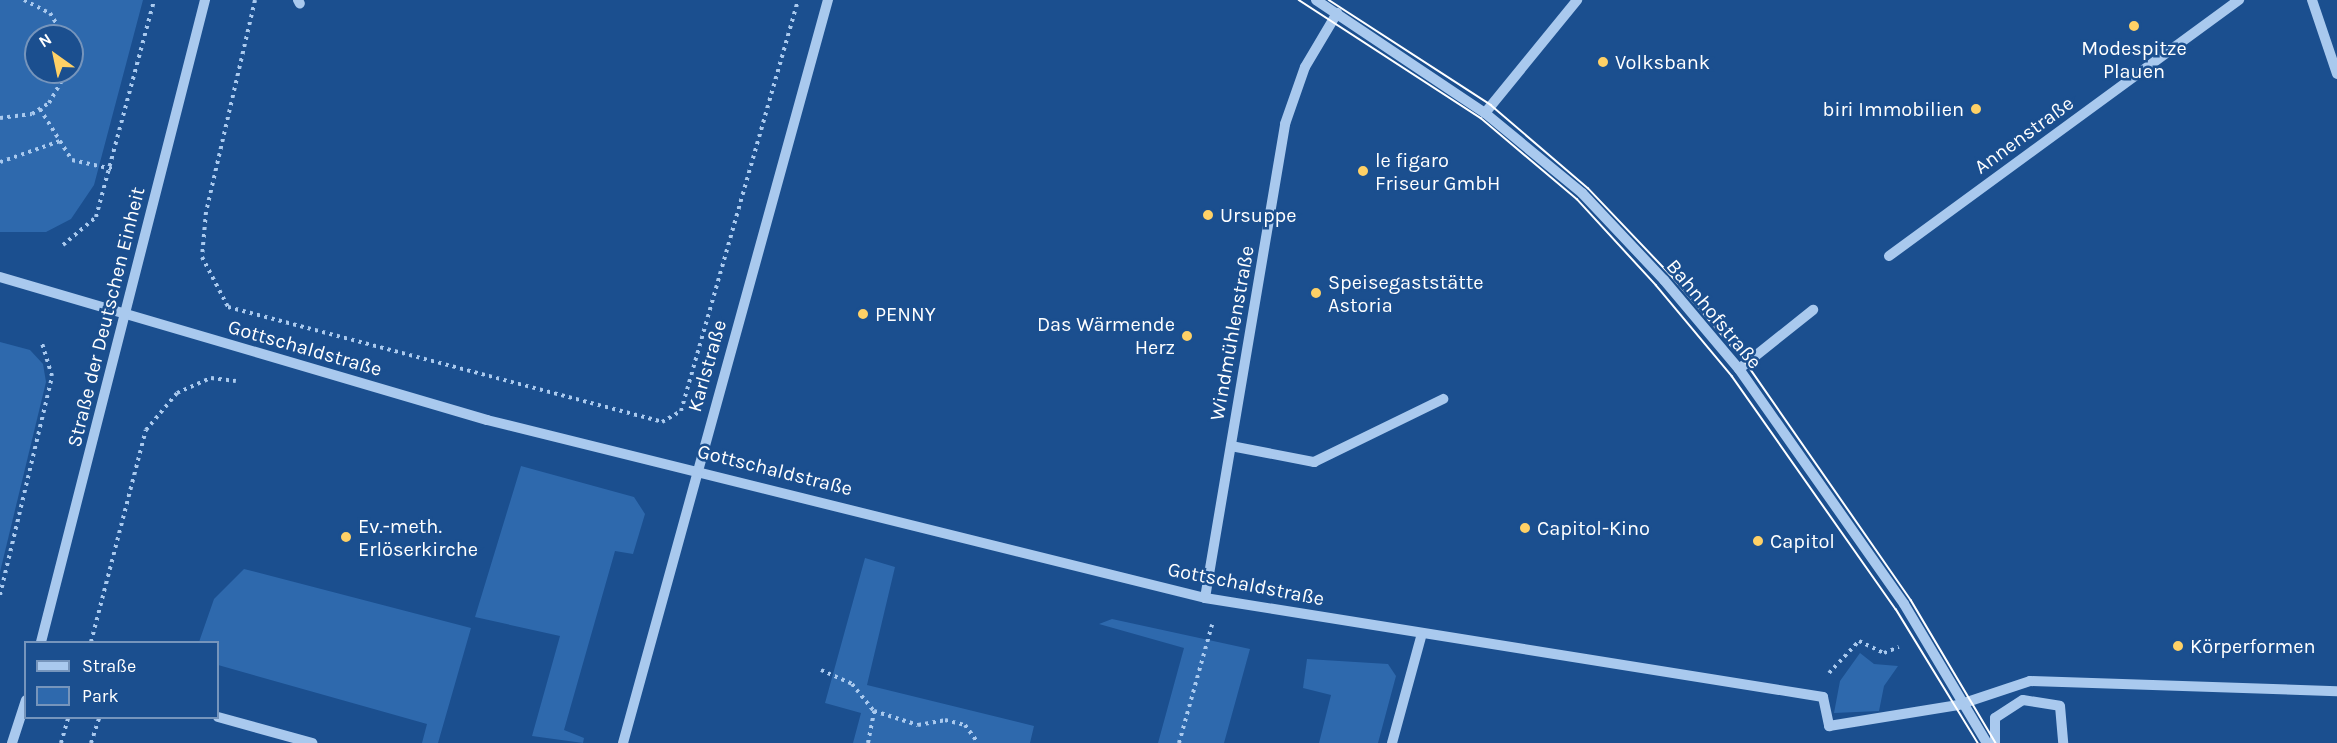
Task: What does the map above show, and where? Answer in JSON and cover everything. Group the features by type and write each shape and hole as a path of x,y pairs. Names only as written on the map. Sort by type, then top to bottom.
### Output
{"street":[{"name":"Straße der Deutschen Einheit","path":"41,641 205,0"},
{"name":"Karlstraße","path":"623,743 697,468 828,0"},
{"name":"Bahnhofstraße","path":"1316,0 1485,112 1582,193 1739,369 1904,604 1987,743"},
{"path":"1485,112 1577,0"},
{"name":"Annenstraße","path":"1889,256 2239,0"},
{"path":"2312,0 2337,74"},
{"name":"Windmühlenstraße","path":"1205,598 1285,124 1305,67 1337,13"},
{"name":"Gottschaldstraße","path":"0,277 486,420 697,468 1218,601 1422,633 1784,695 1823,697"},
{"path":"1739,369 1813,310"},
{"path":"1231,446 1314,462 1443,399"},
{"path":"1392,743 1422,633"},
{"path":"1823,697 1829,726 1963,701 2030,681 2337,691"},
{"path":"1995,743 1995,718 2023,700 2060,706 2063,743"},
{"path":"12,743 24,706"},
{"path":"219,717 312,743"}],"path":[{"path":"24,0 33,1 50,14 56,24"},
{"path":"63,245 96,217 112,169 154,0"},
{"path":"255,0 206,212 202,257 228,307 662,422 681,411 798,0"},
{"path":"0,118 40,109 63,84"},
{"path":"40,109 72,160 112,169"},
{"path":"0,162 60,141"},
{"path":"0,595 51,376 41,341"},
{"path":"91,641 146,430 177,393 211,378 236,381"},
{"path":"1179,743 1218,601"},
{"path":"1823,697 1831,667 1859,641 1884,653 1897,649"},
{"path":"821,670 852,684 873,711 918,725 945,720 965,725 978,743"},
{"path":"868,743 873,711"},
{"path":"60,743 67,719"},
{"path":"91,743 98,719"}],"green space":[{"path":"0,0 143,0 94,185 71,219 46,232 0,232"},
{"path":"0,342 30,350 43,364 46,382 0,572"},
{"path":"521,466 634,497 645,514 633,554 615,551 564,730 584,738 583,743 532,736 560,636 475,617"},
{"path":"865,558 895,567 867,685 1034,726 1030,743 853,743 861,713 825,703"},
{"path":"244,569 471,628 438,743 422,743 427,724 219,665 219,641 199,641 214,599"},
{"path":"1112,619 1250,649 1224,743 1158,743 1184,648 1099,624"},
{"path":"1860,653 1874,664 1898,666 1884,686 1879,711 1834,713 1840,681"},
{"path":"1307,659 1388,664 1396,676 1378,743 1319,743 1331,695 1303,688"}],"tram line":[{"path":"1299,0 1481,118 1577,199 1656,285 1732,376 1896,609 1978,743"},
{"path":"1329,0 1491,105 1588,188 1670,274 1747,364 1911,600 1996,743"}],"place":[{"name":"Modespitze Plauen","path":"2134,26"},
{"name":"Volksbank","path":"1603,62"},
{"name":"biri Immobilien","path":"1976,109"},
{"name":"le figaro Friseur GmbH","path":"1363,171"},
{"name":"Ursuppe","path":"1208,215"},
{"name":"Speisegaststätte Astoria","path":"1316,293"},
{"name":"PENNY","path":"863,314"},
{"name":"Das Wärmende Herz","path":"1187,336"},
{"name":"Capitol-Kino","path":"1525,528"},
{"name":"Ev.-meth. Erlöserkirche","path":"346,537"},
{"name":"Capitol","path":"1758,541"},
{"name":"Körperformen","path":"2178,646"}]}
